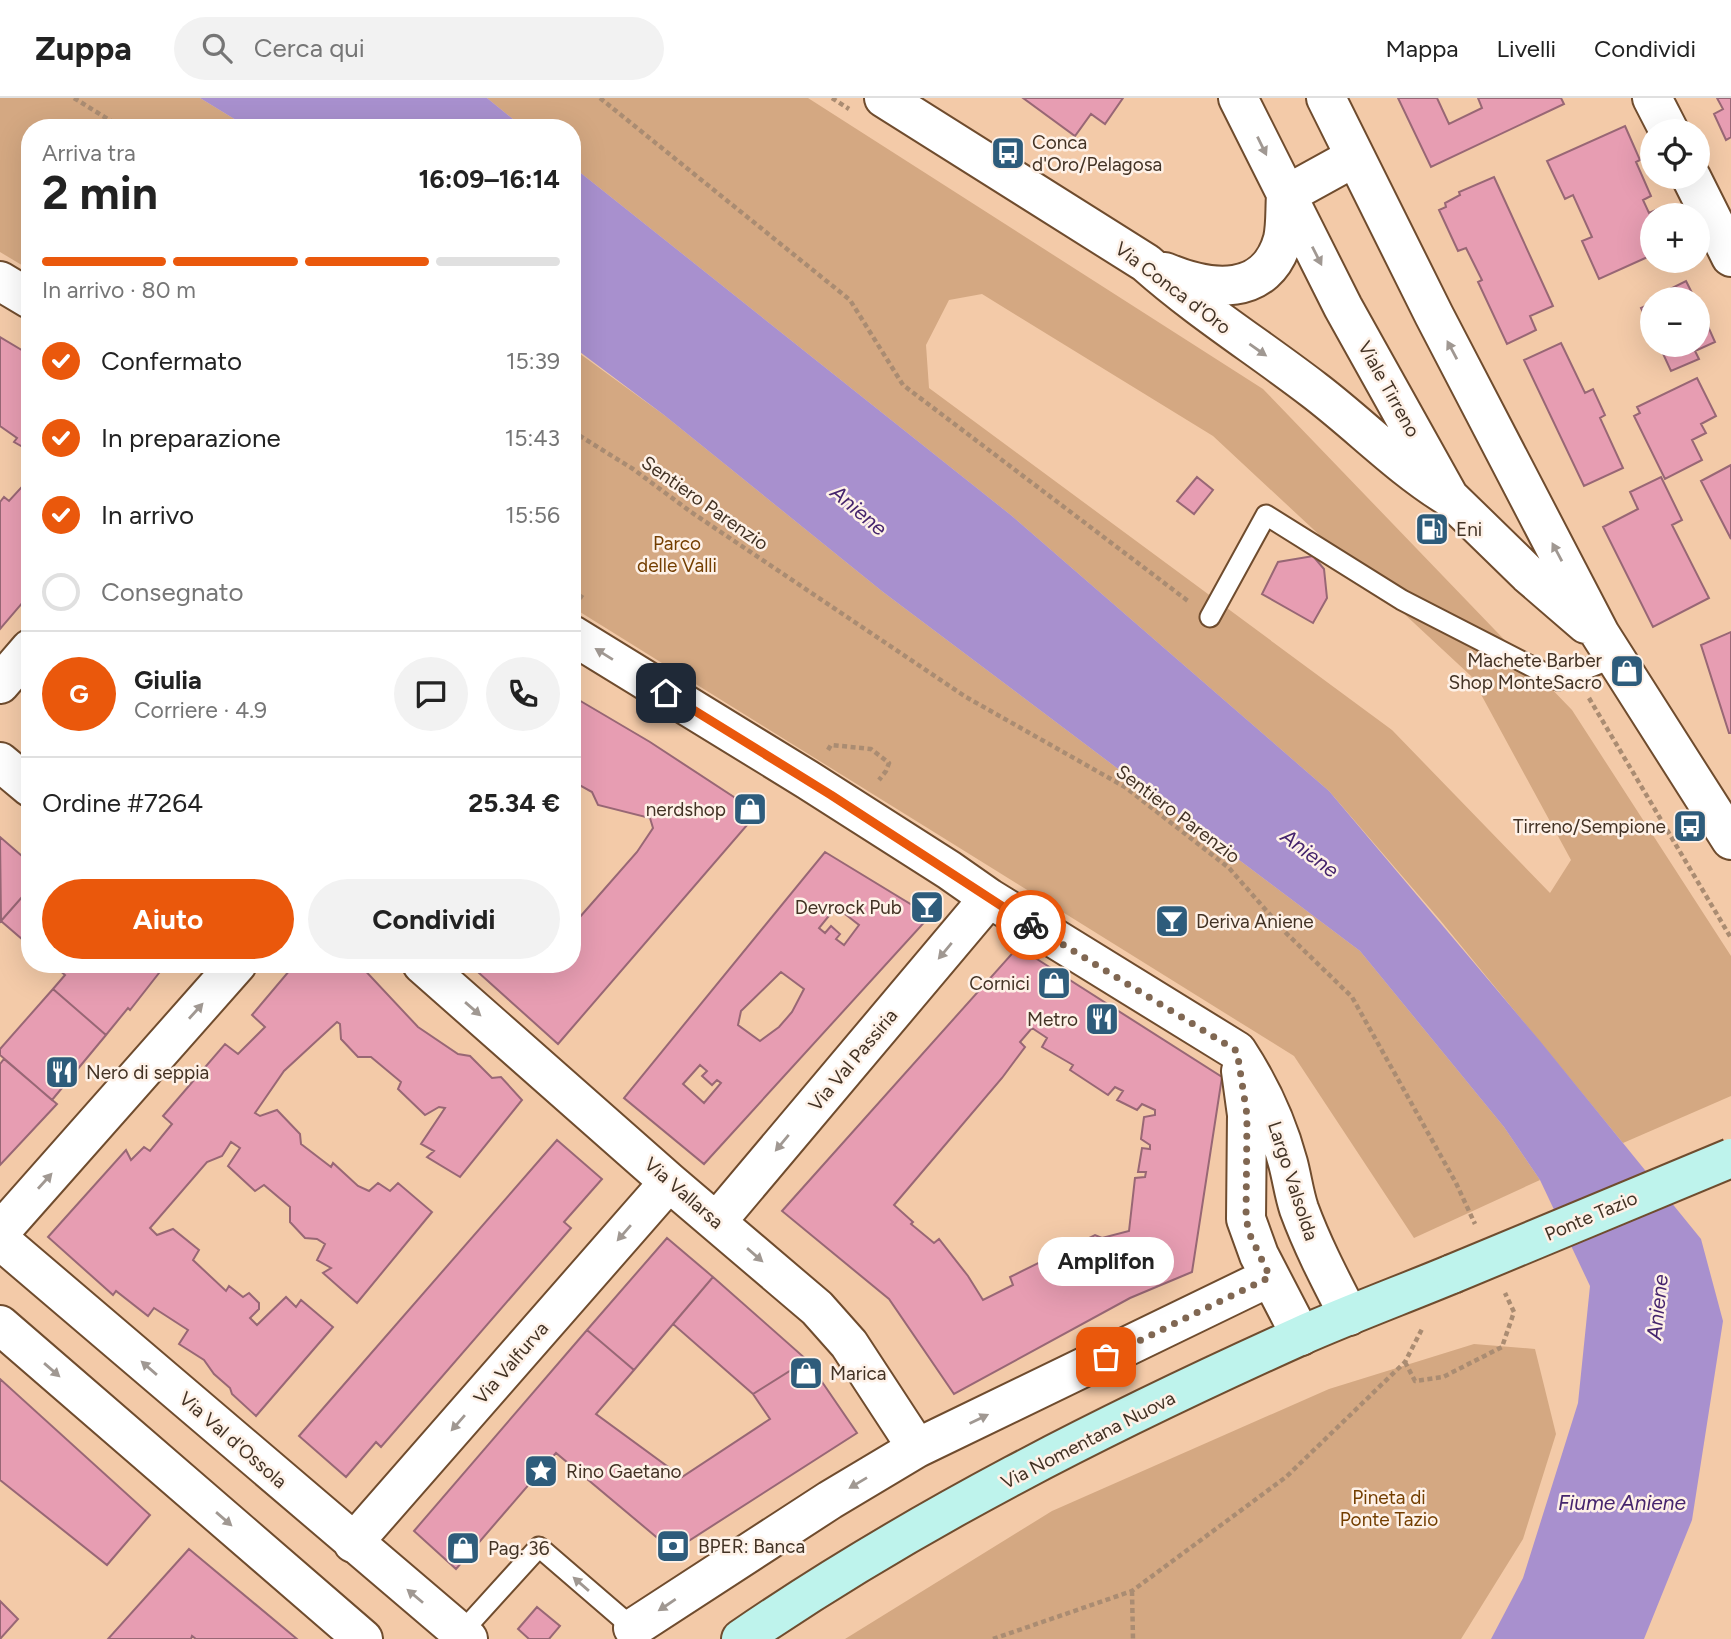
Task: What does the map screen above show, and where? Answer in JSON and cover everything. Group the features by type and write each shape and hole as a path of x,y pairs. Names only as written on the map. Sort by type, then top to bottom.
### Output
{"main road":[{"name":"Ponte Tazio","path":"1452,1274 1731,1158"},
{"name":"Via Nomentana Nuova","path":"741,1639 847,1569 952,1509 1115,1425 1301,1336 1452,1274"}],"street":[{"name":"Viale Tirreno","path":"1238,98 1343,307 1449,497 1528,574 1608,646"},
{"name":"Viale Tirreno","path":"1326,98 1434,315 1608,646 1731,840"},
{"path":"1652,98 1663,119"},
{"name":"Via Conca d'Oro","path":"869,105 1146,263 1182,295 1315,391 1407,468 1449,497"},
{"path":"1146,263 1204,285 1245,283 1264,271 1278,252 1284,236 1286,195 1355,158"},
{"path":"1697,189 1731,257"},
{"path":"0,281 21,294"},
{"path":"581,641 808,780 989,898 1237,1051"},
{"path":"0,684 21,660"},
{"path":"0,762 21,780"},
{"name":"Via Val Passiria","path":"717,1221 989,898"},
{"path":"0,1232 229,973"},
{"name":"Via Vallarsa","path":"432,973 669,1182 817,1308 849,1344 918,1448"},
{"name":"Largo Valsolda","path":"1237,1051 1246,1106 1246,1219 1250,1235 1301,1336"},
{"name":"Largo Valsolda","path":"1237,1051 1254,1077 1270,1110 1303,1219 1318,1257 1349,1316"},
{"name":"Via Valfurva","path":"353,1543 669,1182"},
{"name":"Via Val d'Ossola","path":"0,1240 353,1543 454,1634"},
{"path":"633,1629 830,1500 918,1448 1270,1277"},
{"path":"0,1325 363,1639"}],"lane":[{"path":"1210,617 1266,515 1402,600 1558,680 1575,674 1608,646"},
{"path":"454,1634 539,1546 633,1629"}],"path":[{"path":"74,98 108,119"},
{"path":"600,98 850,300 903,385 1210,617"},
{"path":"832,98 869,105"},
{"name":"Sentiero Parenzio","path":"581,437 966,696 1125,787 1229,868 1286,933 1352,997 1456,1183 1477,1229"},
{"path":"1575,674 1731,938"},
{"path":"837,759 827,751 831,745 871,749 889,763 875,784"},
{"path":"993,1639 1132,1591 1286,1477 1405,1362 1452,1274"},
{"path":"1405,1362 1415,1381 1443,1377 1502,1347 1514,1312 1503,1288"},
{"path":"1132,1591 1133,1639"}],"green space":[{"path":"0,98 200,98 234,119 21,119 21,265 0,252"},
{"path":"487,98 808,98 1263,389 1572,710 1731,956 1731,1096 1623,1143 1440,920 1329,791 1012,516 581,173 581,119 513,119","holes":["982,294 1213,436 1471,676 1571,860 1550,893 1392,730 929,388 926,345 949,300"]},
{"name":"Parco delle Valli","path":"581,355 664,415 883,592 1360,951 1504,1127 1540,1180 1414,1238 1294,1056 581,613"},
{"name":"Pineta di Ponte Tazio","path":"1474,1344 1535,1349 1556,1434 1523,1539 1461,1639 845,1639 1052,1511 1329,1389"}],"water":[{"path":"200,98 487,98 513,119 234,119"},
{"name":"Fiume Aniene","path":"581,173 1012,516 1329,791 1540,1041 1701,1239 1723,1321 1692,1520 1644,1639 1491,1639 1523,1578 1578,1403 1590,1286 1540,1180 1504,1127 1360,951 883,592 664,415 581,353"}],"building":[{"path":"1023,98 1123,98 1105,124 1091,114 1075,136"},
{"path":"1398,98 1437,98 1449,124 1482,108 1478,98 1561,98 1564,104 1431,167"},
{"path":"1717,98 1731,98 1731,137 1726,140 1714,114 1723,109"},
{"path":"1625,126 1640,160 1636,162 1640,171 1640,189 1648,189 1651,196 1643,200 1644,203 1640,203 1640,260 1599,279 1582,241 1592,237 1573,195 1565,199 1547,161"},
{"path":"1494,177 1553,306 1530,316 1536,330 1507,344 1478,282 1482,280 1466,248 1458,251 1439,210 1446,207 1445,203 1460,195 1459,192"},
{"path":"1686,281 1689,287 1674,287"},
{"path":"1710,331 1715,342 1710,344"},
{"path":"0,337 21,350 21,446 14,442 17,438 0,426"},
{"path":"1561,343 1585,393 1593,389 1605,415 1600,418 1623,468 1584,486 1524,360"},
{"path":"1665,357 1699,359 1671,371"},
{"path":"1697,378 1716,416 1701,424 1706,433 1692,440 1702,460 1665,479 1634,416 1640,413 1637,407"},
{"path":"1731,465 1731,539 1701,481"},
{"path":"1197,477 1213,490 1194,514 1177,501"},
{"path":"1661,477 1682,520 1672,525 1709,598 1653,627 1603,527 1638,509 1630,492"},
{"path":"21,488 21,604 0,629 0,502 4,497 9,501"},
{"path":"1313,556 1324,569 1327,598 1313,623 1262,594 1278,562"},
{"path":"1731,632 1731,733 1729,733 1701,645"},
{"path":"581,701 650,742 743,803 754,817 558,1044 479,973 581,973 581,916 637,852 653,828 650,818 598,805 592,792 581,786"},
{"path":"0,837 21,855 21,898 1,921"},
{"path":"825,852 930,916 704,1164 624,1098","holes":["836,907 859,925 844,945 836,939 840,934 831,926 825,933 819,928","781,972 804,989 792,1012 779,1027 760,1041 738,1025 741,1011","700,1065 707,1071 702,1076 712,1085 717,1080 721,1083 704,1103 683,1084"]},
{"path":"21,898 21,938 1,921"},
{"path":"1018,947 1222,1077 1192,1272 1130,1298 954,1394 889,1299 782,1211","holes":["1032,1028 1047,1038 1042,1047 1073,1065 1070,1070 1108,1095 1115,1087 1123,1091 1117,1100 1137,1110 1142,1104 1155,1110 1155,1115 1144,1117 1141,1139 1150,1145 1150,1149 1142,1148 1138,1172 1146,1172 1145,1177 1135,1178 1129,1231 1102,1238 1095,1235 1010,1277 1013,1285 983,1300 939,1239 934,1243 894,1205 1002,1078 1025,1047 1020,1042"]},
{"path":"63,973 159,973 106,1035 53,989 65,975"},
{"path":"287,973 367,973 418,1027 458,1054 470,1056 492,1078 501,1077 522,1100 460,1177 427,1157 434,1151 421,1144 445,1108 439,1107 425,1115 398,1089 401,1082 371,1057 358,1057 341,1039 340,1024 337,1022 284,1071 255,1113 260,1116 277,1110 300,1134 301,1144 331,1167 333,1163 358,1186 369,1191 378,1183 390,1191 398,1183 432,1212 357,1303 323,1273 331,1268 317,1260 325,1244 317,1239 305,1238 290,1222 290,1207 264,1185 255,1191 228,1166 240,1148 231,1142 222,1156 207,1162 150,1228 157,1235 173,1229 199,1250 193,1260 226,1291 229,1286 243,1297 249,1293 259,1303 259,1309 250,1318 257,1325 286,1297 296,1307 301,1300 333,1327 256,1416 232,1394 230,1388 214,1374 204,1360 179,1344 188,1330 154,1308 148,1316 116,1291 113,1295 48,1237 126,1150 131,1160 144,1147 150,1151 172,1124 163,1116 225,1044 238,1054 265,1027 252,1015"},
{"path":"53,989 106,1035 52,1100 0,1055 0,1049"},
{"path":"4,1059 57,1104 0,1165 0,1064"},
{"path":"557,1140 602,1179 564,1222 571,1228 381,1447 376,1442 346,1477 299,1436"},
{"path":"667,1238 713,1277 634,1370 587,1330"},
{"path":"713,1277 807,1360 753,1394 673,1324"},
{"path":"587,1330 634,1370 596,1414 682,1477 770,1419 753,1394 807,1360 857,1433 673,1551 556,1453 456,1569 414,1531"},
{"path":"0,1379 150,1515 107,1565 0,1480"},
{"path":"189,1549 297,1639 196,1639 192,1636 191,1639 108,1639"},
{"path":"0,1601 18,1619 0,1639"},
{"path":"537,1607 560,1626 549,1639 529,1639 518,1629"}],"way so far":[{"path":"1031,925 1237,1051 1246,1098 1246,1219 1250,1235 1270,1277 1106,1357"}],"place":[{"name":"Conca d'Oro/Pelagosa","path":"1008,153"},
{"name":"Eni","path":"1432,529"},
{"name":"Machete Barber Shop MonteSacro","path":"1627,671"},
{"name":"nerdshop","path":"750,809"},
{"name":"Tirreno/Sempione","path":"1690,826"},
{"name":"Devrock Pub","path":"927,907"},
{"name":"Deriva Aniene","path":"1172,921"},
{"name":"Cornici","path":"1054,983"},
{"name":"Metro","path":"1102,1019"},
{"name":"Nero di seppia","path":"62,1072"},
{"name":"Amplifon","path":"1106,1357"},
{"name":"Marica","path":"806,1373"},
{"name":"Rino Gaetano","path":"541,1471"},
{"name":"BPER: Banca","path":"673,1546"},
{"name":"Pag. 36","path":"463,1548"}],"route":[{"path":"666,693 949,870 1031,925"}],"water label":[{"name":"Aniene","path":"859,510"},
{"name":"Aniene","path":"1310,853"},
{"name":"Aniene","path":"1657,1307"}]}
